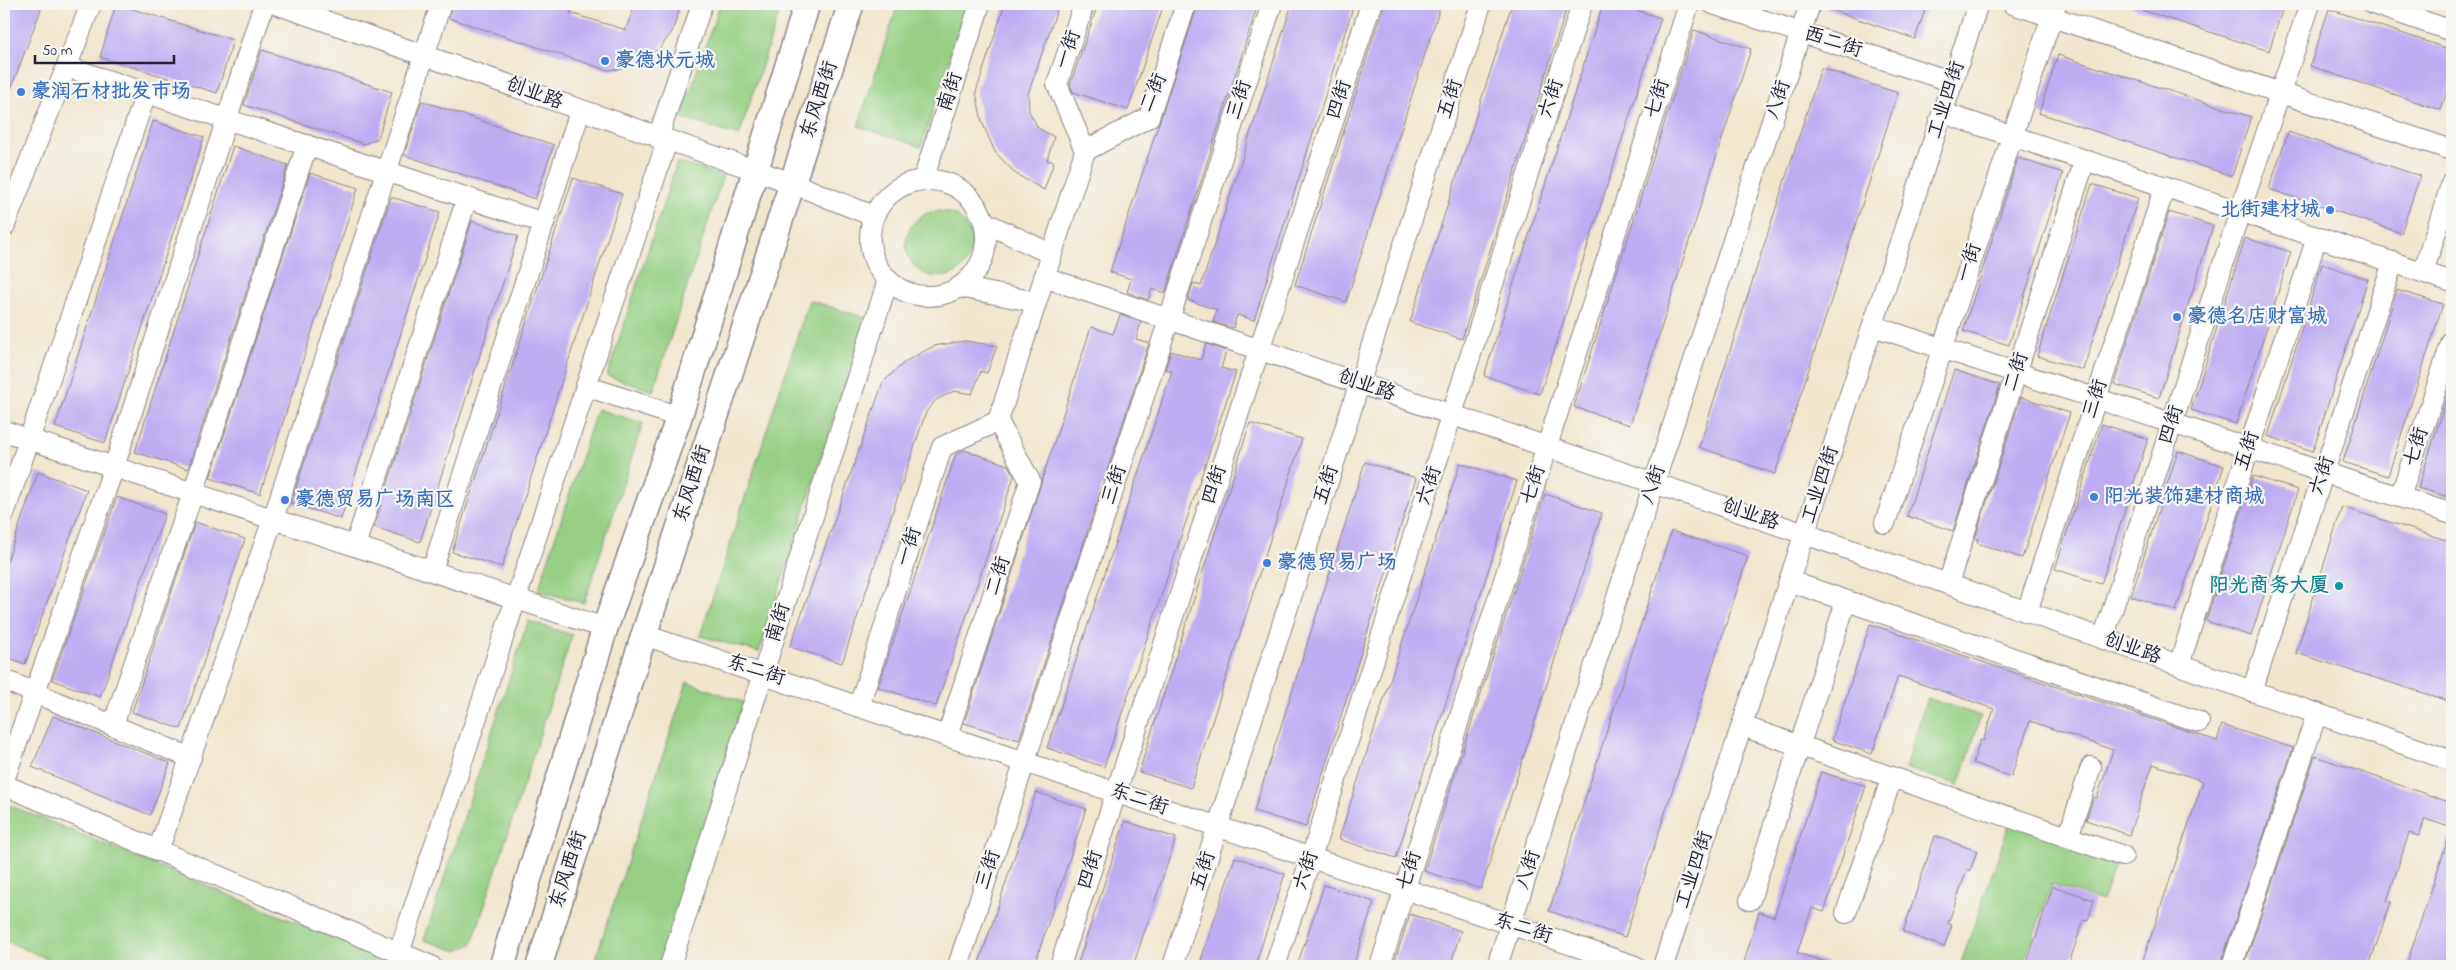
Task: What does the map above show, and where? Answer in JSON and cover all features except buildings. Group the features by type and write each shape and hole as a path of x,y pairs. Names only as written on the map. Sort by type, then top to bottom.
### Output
{"main road":[{"name":"东风西街","path":"502,966 605,628 679,417 807,4"},
{"name":"东风西街","path":"539,966 644,635 851,4"}],"street":[{"path":"4,227 91,4"},
{"path":"4,780 114,467 264,4"},
{"name":"创业路","path":"276,4 662,140 792,183 873,216"},
{"path":"158,851 273,520 441,4"},
{"path":"399,953 586,386 702,4"},
{"name":"南街","path":"923,180 980,4"},
{"name":"一街","path":"1084,4 1057,84 1085,150"},
{"name":"二街","path":"1085,150 1149,117 1186,4"},
{"name":"三街","path":"958,966 1272,4"},
{"name":"四街","path":"1060,966 1370,4"},
{"name":"五街","path":"1173,966 1481,4"},
{"name":"六街","path":"1275,966 1312,858 1582,4"},
{"name":"七街","path":"1380,966 1689,4"},
{"name":"西二街","path":"1713,4 1953,82"},
{"name":"八街","path":"1497,966 1810,4"},
{"name":"工业四街","path":"1663,966 1978,4"},
{"path":"2013,4 2053,10 2280,93 2452,150"},
{"name":"四街","path":"2103,638 2240,212 2310,4"},
{"path":"2373,4 2452,31"},
{"name":"一街","path":"1885,523 2053,10"},
{"path":"67,67 544,223"},
{"path":"4,514 146,93"},
{"path":"432,572 580,111"},
{"path":"1943,113 2452,282"},
{"path":"113,725 193,493 307,145"},
{"path":"998,421 1085,150"},
{"name":"二街","path":"1948,584 2085,160"},
{"path":"933,179 950,184 965,193 977,206 984,222 986,242 981,262 970,279 954,291 934,297 914,296 896,287 880,274 872,256 869,235 873,216 884,198 898,187 923,180 933,179"},
{"path":"2423,272 2452,182"},
{"name":"三街","path":"2027,612 2164,186"},
{"path":"354,546 467,198"},
{"path":"984,222 1052,254"},
{"name":"五街","path":"2179,665 2317,237"},
{"name":"六街","path":"2252,691 2393,262"},
{"name":"创业路","path":"1044,277 1805,534 2452,761"},
{"name":"南街","path":"670,966 888,280"},
{"path":"960,287 1036,302"},
{"path":"1873,326 2452,514"},
{"name":"七街","path":"2400,497 2452,341"},
{"path":"586,386 679,417"},
{"name":"一街","path":"859,706 942,447 998,421"},
{"name":"二街","path":"947,736 1030,482 998,421"},
{"path":"4,432 605,628"},
{"path":"1789,581 2199,722"},
{"path":"1750,900 1846,600"},
{"name":"东二街","path":"644,635 1635,966"},
{"path":"4,680 191,758"},
{"path":"2232,966 2317,713"},
{"path":"1742,726 2123,856"},
{"path":"2068,837 2090,767"},
{"path":"1846,912 1892,777"},
{"path":"4,786 431,966"}],"green space":[{"path":"720,4 782,4 739,136 681,118"},
{"path":"898,4 967,4 921,147 858,126"},
{"path":"677,162 723,176 653,391 607,376"},
{"path":"933,211 945,211 963,220 970,231 972,244 970,257 963,268 952,275 933,277 920,272 911,263 906,250 906,238 911,225 920,216"},
{"path":"809,300 866,318 759,652 700,636"},
{"path":"597,409 643,423 584,603 538,591"},
{"path":"528,621 572,635 472,944 457,951 424,940"},
{"path":"687,682 743,702 659,966 593,966"},
{"path":"1927,698 1981,716 1959,785 1905,768"},
{"path":"4,803 403,966 109,966 93,960 83,966 64,966 4,940"},
{"path":"2010,822 2117,860 2102,901 2052,884 2023,966 1960,966"}],"place":[{"name":"豪德状元城","path":"605,61"},
{"name":"豪润石材批发市场","path":"21,92"},
{"name":"北街建材城","path":"2330,210"},
{"name":"豪德名店财富城","path":"2177,317"},
{"name":"阳光装饰建材商城","path":"2094,497"},
{"name":"豪德贸易广场南区","path":"285,500"},
{"name":"豪德贸易广场","path":"1267,563"},
{"name":"阳光商务大厦","path":"2339,586"}]}
